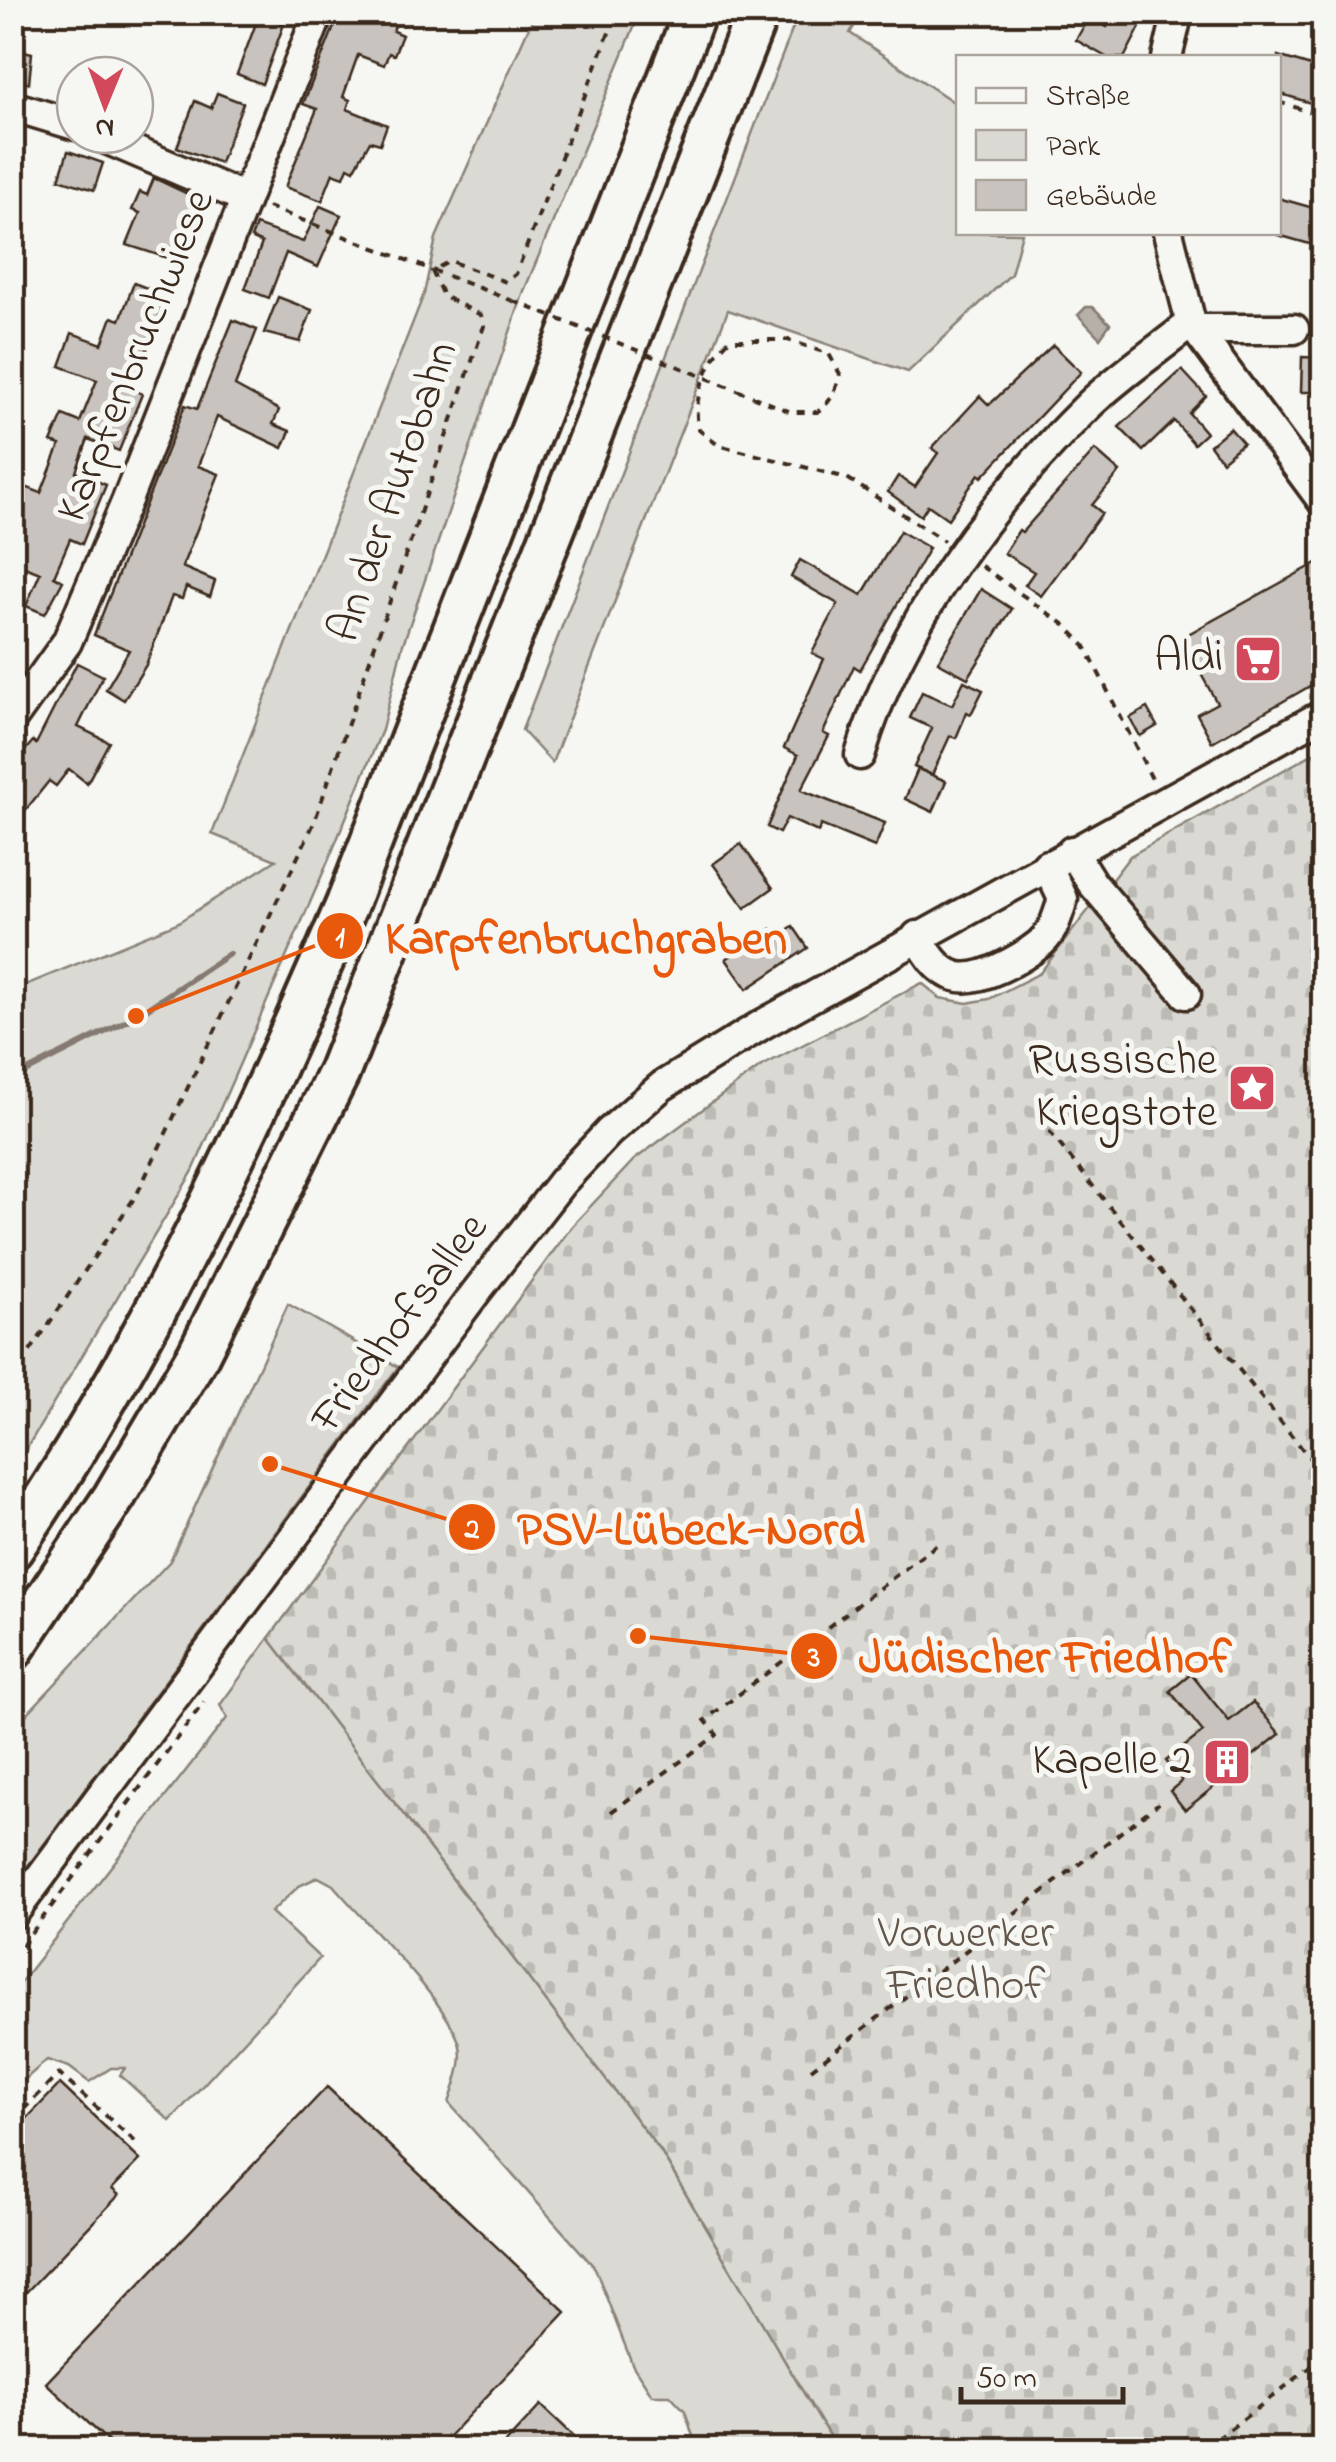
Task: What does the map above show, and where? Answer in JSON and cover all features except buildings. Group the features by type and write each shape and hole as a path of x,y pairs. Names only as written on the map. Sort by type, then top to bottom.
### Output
{"highway":[{"path":"12,1548 145,1334 219,1192 285,1049 348,904 696,12"},
{"path":"12,1650 114,1498 198,1355 339,1072 758,12"}],"street":[{"name":"Karpfenbruchwiese","path":"12,719 66,642 319,12"},
{"path":"1168,55 1178,12"},
{"path":"12,106 55,120"},
{"path":"145,155 245,198"},
{"path":"1169,235 1194,326 1324,503"},
{"path":"860,756 878,697 962,556 1024,477 1091,403 1194,326 1294,329"},
{"name":"Friedhofsallee","path":"12,1914 562,1182 609,1132 662,1086 917,936 1324,714"},
{"path":"917,936 930,958 952,976 970,978 990,971 1043,941 1054,926 1063,899 1059,858"},
{"path":"1059,858 1092,883 1186,994"}],"path":[{"name":"An der Autobahn","path":"12,1378 138,1194 314,823 484,326 480,314 443,296 432,271 450,260 506,282 516,274 617,12"},
{"path":"1281,103 1324,116"},
{"path":"245,198 513,301 737,390 791,412 817,412 830,401 840,374 829,354 788,340 729,340 714,358 696,404 699,430 718,445 847,478 1066,625 1085,646 1164,802"},
{"path":"1049,1130 1324,1476"},
{"path":"611,1812 717,1736 704,1720 939,1543"},
{"path":"12,1958 213,1690"},
{"path":"810,2069 1159,1804"},
{"path":"12,2121 59,2074 138,2146"},
{"path":"1210,2450 1208,2446 1324,2357"}],"green space":[{"path":"799,12 862,13 850,33 956,104 956,235 1021,235 1011,274 908,372 728,310 552,763 522,730"},
{"path":"535,13 640,13 524,291 402,647 382,730 329,859 193,1171 13,1471 13,990 177,923 276,860 212,834 424,294 436,238"},
{"name":"Vorwerker Friedhof","path":"1323,748 1323,2449 837,2449 661,2152 269,1638 572,1226 634,1160 760,1067 922,983 940,998 967,1003 989,999 1040,973 1130,856"},
{"path":"288,1304 398,1367 13,1886 13,1729 170,1561"},
{"path":"269,1638 661,2152 837,2449 697,2449 685,2411 670,2395 652,2395 633,2366 595,2268 449,2103 461,2049 437,2003 333,1885 318,1877 299,1886 271,1912 320,1958 170,2121 120,2075 125,2068 111,2068 89,2082 69,2067 47,2060 13,2090 13,1992 227,1718 220,1705"}],"shaded area":[{"path":"1086,307 1093,307 1110,324 1100,338 1078,315"}],"waterway":[{"path":"12,1079 136,1016 229,954"}],"place":[{"name":"Aldi","path":"1258,659"},
{"name":"Karpfenbruchgraben","path":"136,1016"},
{"name":"Russische Kriegstote","path":"1252,1088"},
{"name":"PSV-Lübeck-Nord","path":"270,1464"},
{"name":"Jüdischer Friedhof","path":"638,1636"},
{"name":"Kapelle 2","path":"1227,1762"}]}
